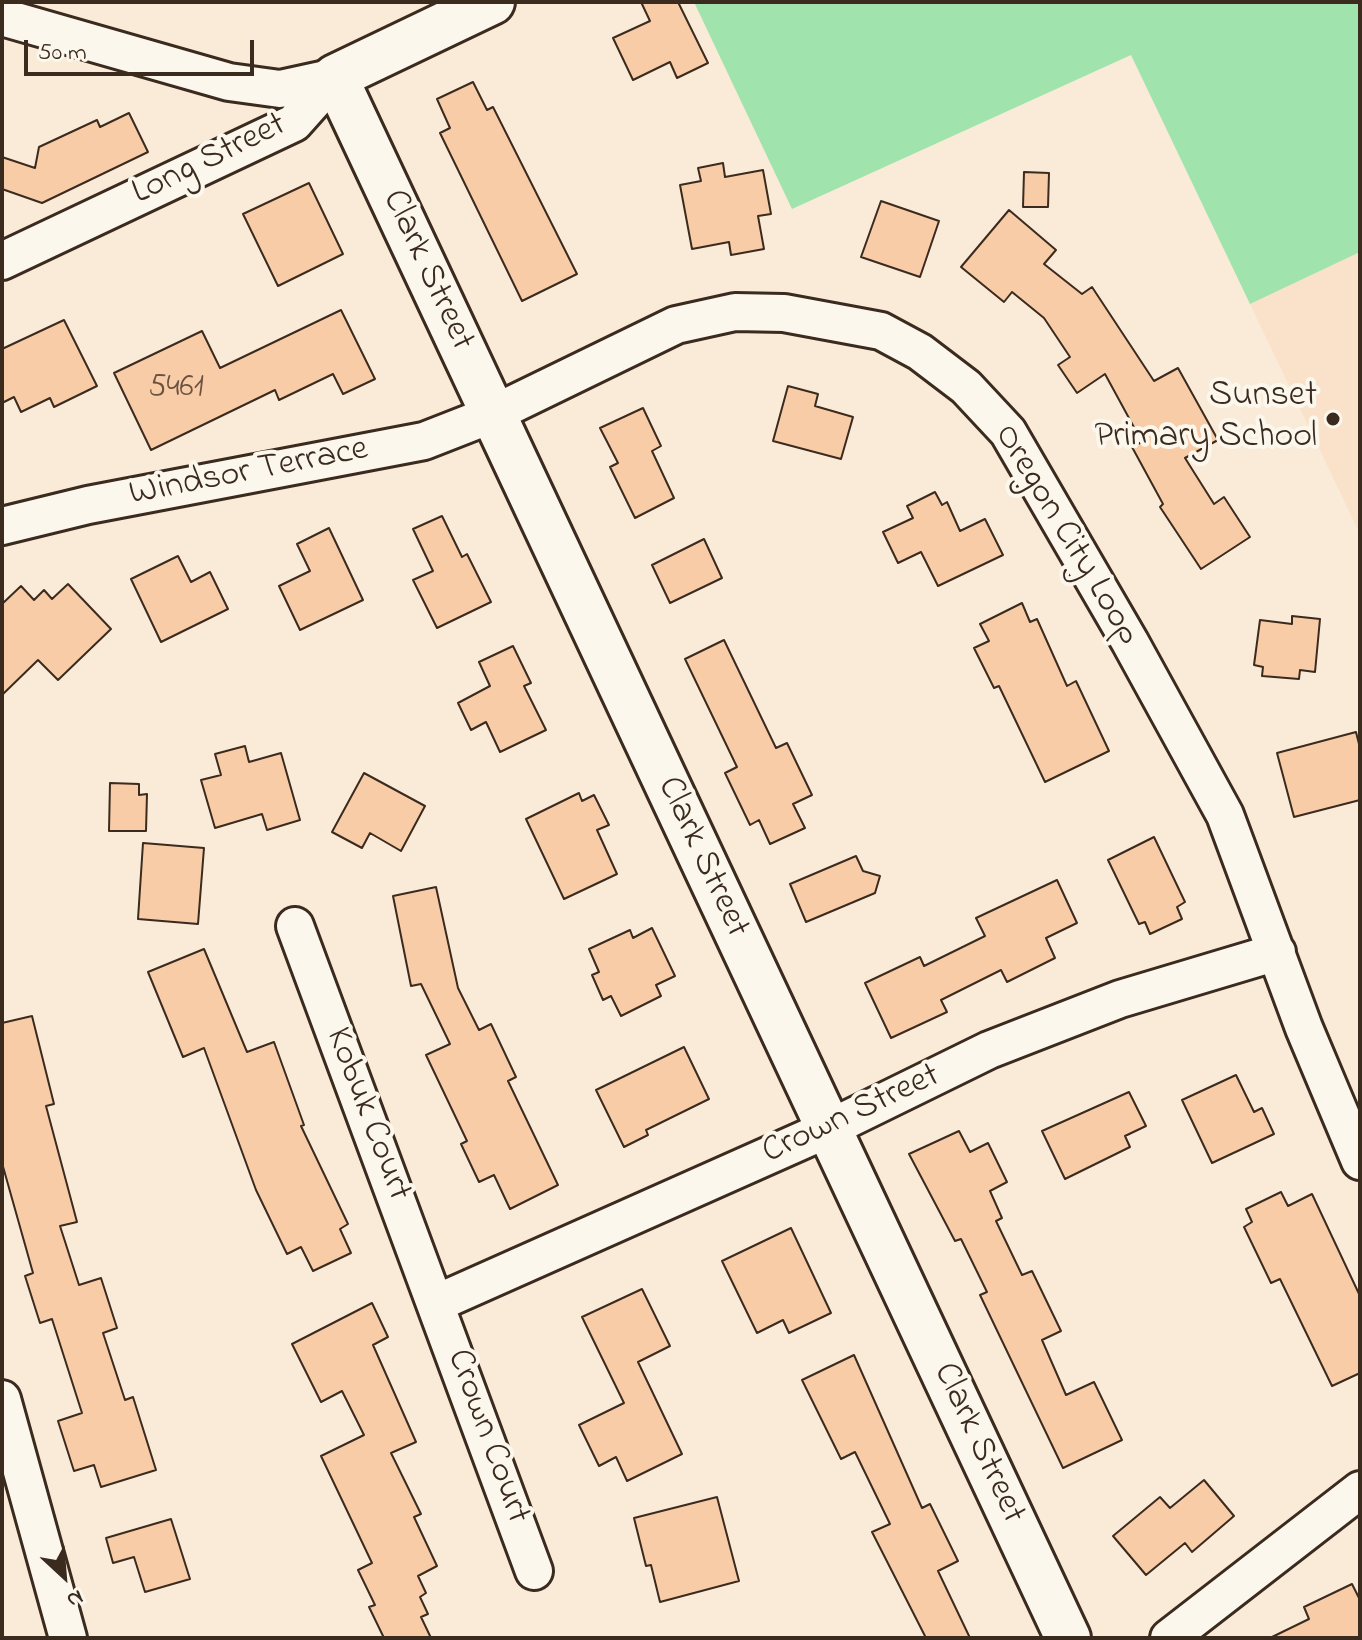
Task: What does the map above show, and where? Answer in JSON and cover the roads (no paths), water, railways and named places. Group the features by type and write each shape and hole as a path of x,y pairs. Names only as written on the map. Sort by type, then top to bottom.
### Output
{"street":[{"name":"Long Street","path":"2,261 294,123 335,77 492,2"},
{"path":"2,17 229,82 280,89 335,77"},
{"name":"Clark Street","path":"335,77 1068,1638"},
{"name":"Oregon City Loop","path":"493,414 676,325 735,312 784,313 881,331 920,352 966,387 1008,432 1225,815 1360,1161"},
{"name":"Windsor Terrace","path":"2,526 88,505 424,441 493,414"},
{"name":"Kobuk Court","path":"295,926 437,1303"},
{"name":"Crown Street","path":"437,1303 828,1129 989,1050 1120,999 1277,952"},
{"name":"Crown Court","path":"437,1303 534,1571"},
{"path":"2,1399 68,1638"},
{"path":"1169,1638 1360,1490"}],"place":[{"name":"Sunset Primary School","path":"1333,419"}]}
